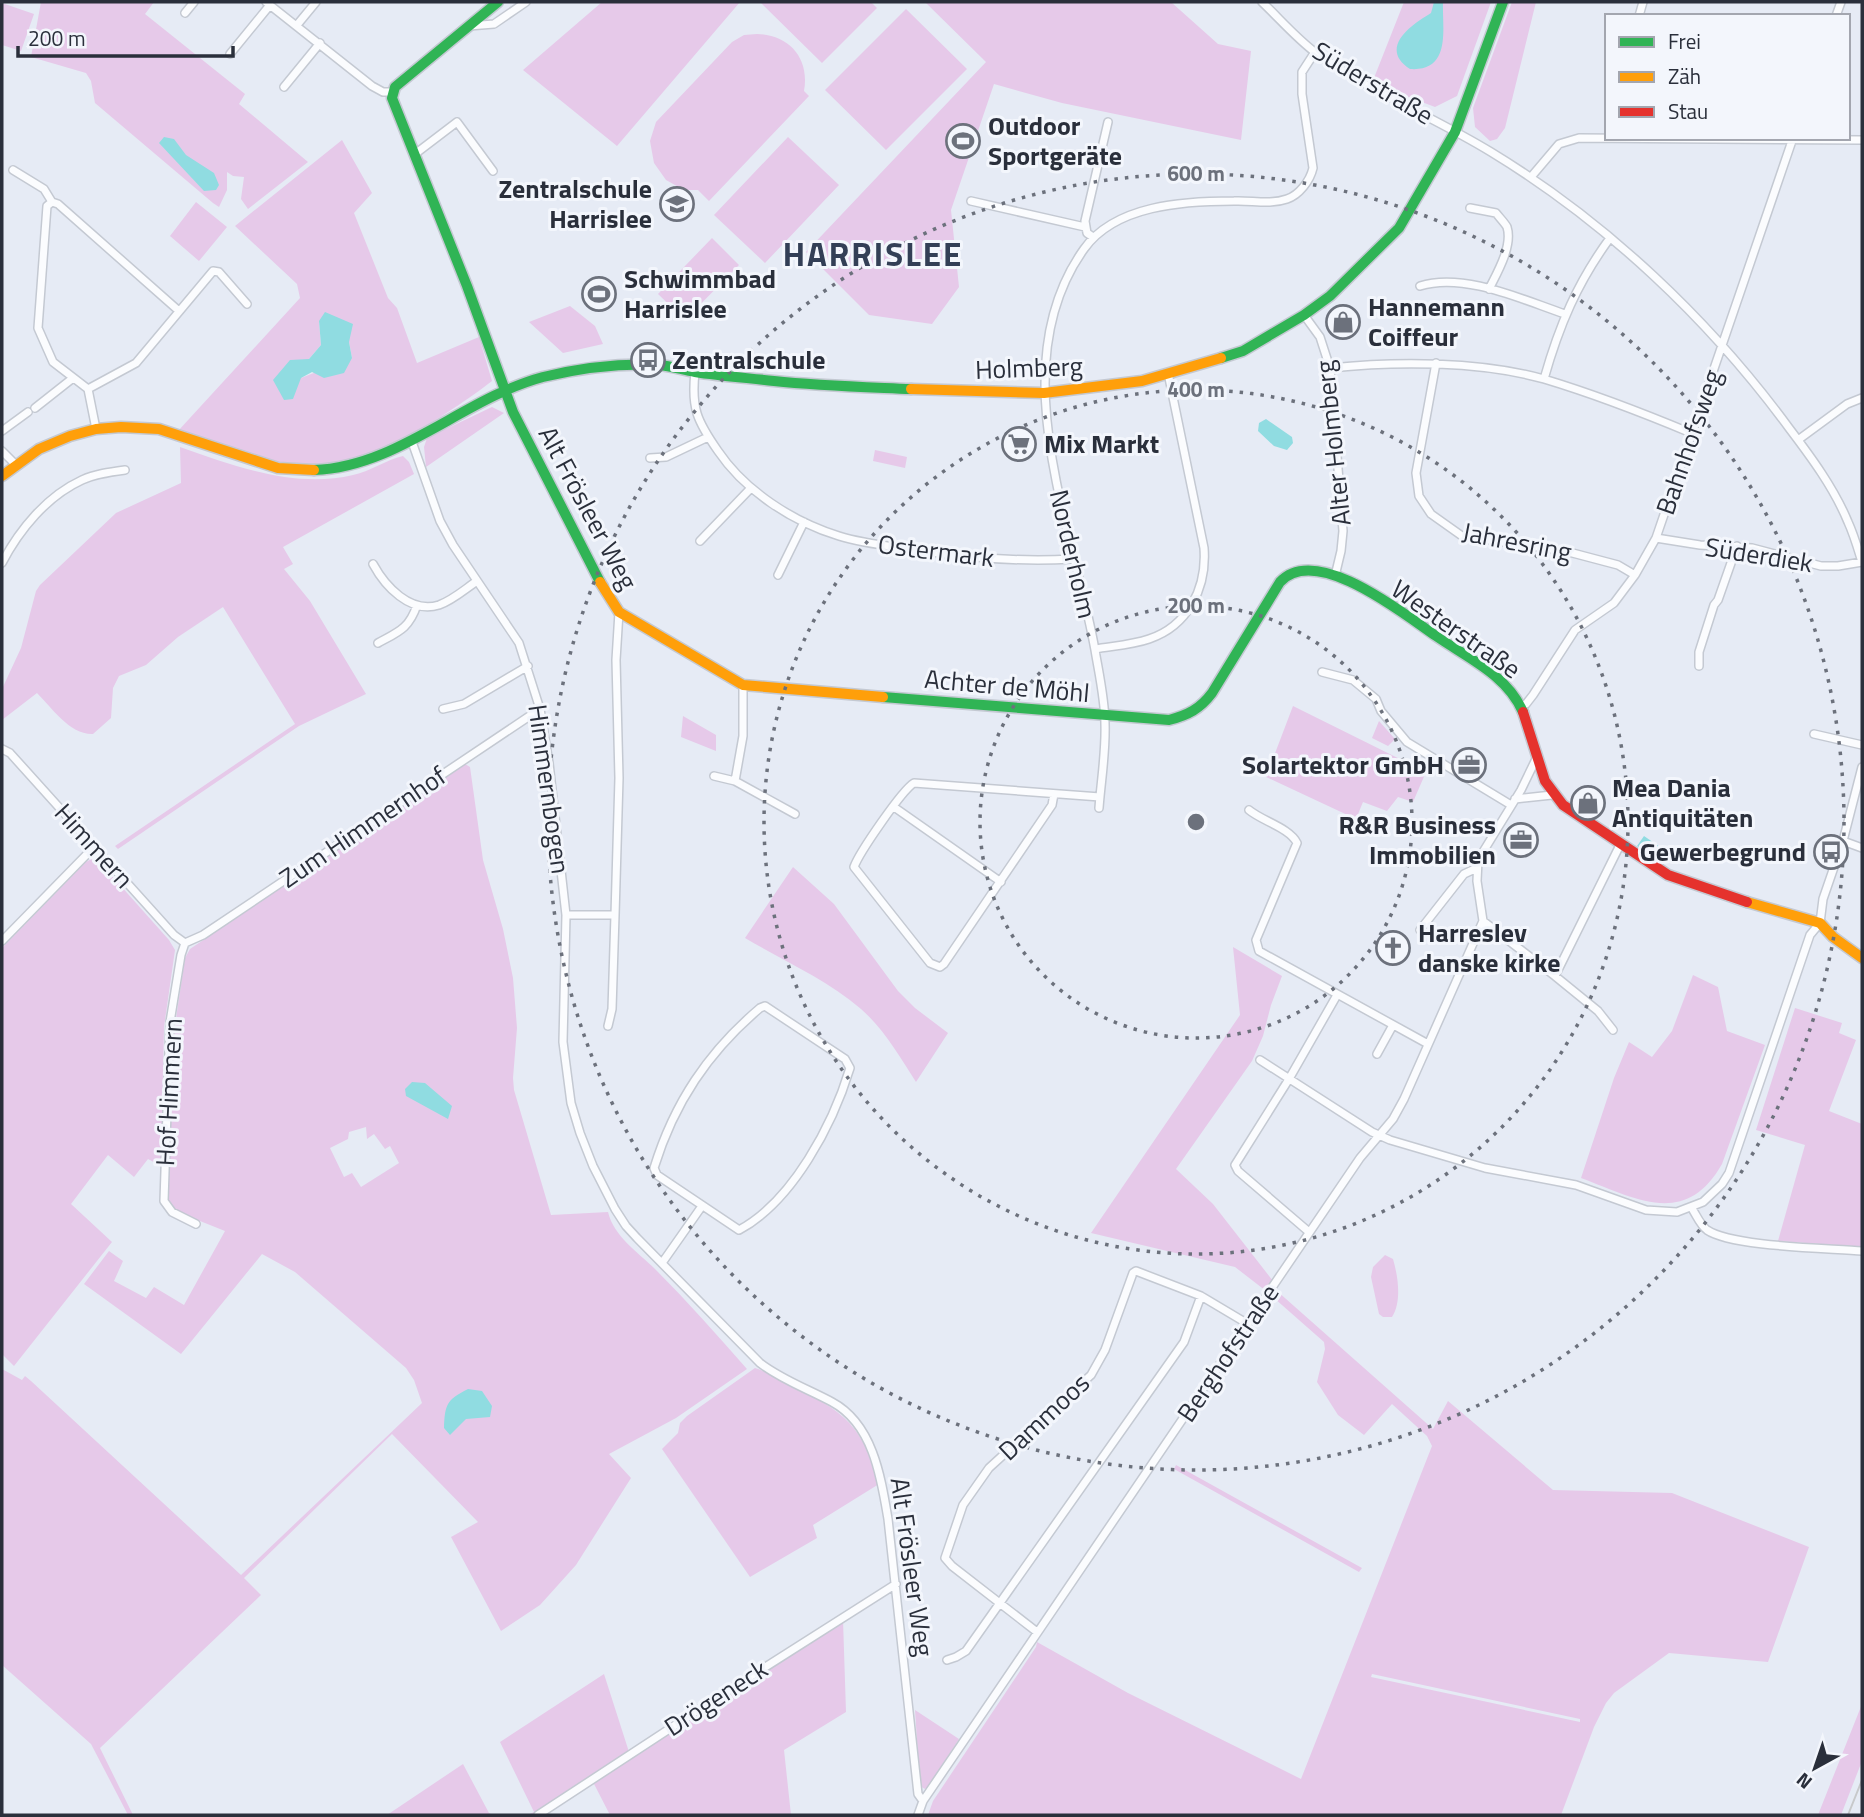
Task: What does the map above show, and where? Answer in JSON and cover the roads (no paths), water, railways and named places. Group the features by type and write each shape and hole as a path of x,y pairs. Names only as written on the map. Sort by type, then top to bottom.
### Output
{"street":[{"path":"185,13 194,2"},
{"path":"297,25 316,2"},
{"path":"230,54 268,3 372,86 383,92 393,92 409,75 498,2"},
{"path":"468,26 494,24 526,2"},
{"name":"Süderstraße","path":"1262,2 1315,52 1531,177 1611,238 1656,278 1762,391 1798,440 1823,476 1848,520 1862,562"},
{"name":"Holmberg","path":"2,476 39,449 70,436 96,429 141,427 159,429 278,468 302,470 352,465 369,460 505,391 541,378 586,368 624,364 662,365 695,372 819,386 1044,393 1133,383 1243,351 1304,315 1345,284 1399,228 1455,132 1503,2"},
{"path":"284,87 320,43"},
{"path":"1108,122 1085,227 1087,233 1093,237 1116,220 1138,212 1171,206 1232,201 1275,202 1289,199 1299,192 1313,168 1301,94 1302,72 1315,52"},
{"name":"Alt Frösleer Weg","path":"393,92 394,106 467,286 513,412 601,583 619,612 616,660 619,778 612,1009 608,1026"},
{"path":"415,154 457,122 493,171"},
{"path":"1531,177 1559,144 1579,138 1605,138"},
{"path":"1792,140 1862,140"},
{"name":"Bahnhofsweg","path":"1520,706 1526,704 1533,695 1575,630 1614,603 1636,575 1656,538 1792,140"},
{"path":"13,170 44,189 52,202 58,204 179,312"},
{"path":"971,201 1085,227"},
{"path":"52,202 45,211 38,328 48,355 88,389 96,429"},
{"path":"1470,208 1496,213 1507,227 1501,264 1489,289"},
{"name":"Norderholm","path":"1093,237 1071,268 1057,304 1048,347 1044,393 1056,482 1095,649 1104,715 1099,808"},
{"path":"1544,379 1565,314 1588,267 1611,238"},
{"path":"88,389 136,363 213,271 219,272 247,304"},
{"path":"1420,286 1435,281 1489,289 1565,314"},
{"name":"Alter Holmberg","path":"1304,315 1320,337 1330,368 1343,531 1342,551 1335,576"},
{"path":"1330,368 1436,363 1521,374 1625,406 1691,433"},
{"name":"Jahresring","path":"1436,363 1416,473 1419,496 1431,514 1462,536 1565,551 1618,565 1636,575"},
{"name":"Ostermark","path":"695,372 693,406 708,437 751,488 803,522 839,536 932,552 1026,561 1072,559"},
{"path":"1095,649 1146,640 1163,633 1191,607 1201,585 1205,562 1204,548 1168,373"},
{"path":"2,431 73,378"},
{"path":"1798,440 1847,404 1862,398"},
{"path":"650,458 666,457 708,437"},
{"name":"Himmernbogen","path":"411,439 440,521 477,581 508,624 528,666 540,709 549,763 566,915 566,1067 571,1103 593,1166"},
{"path":"2,451 16,465"},
{"path":"2,563 30,521 66,489 94,475 125,470"},
{"path":"700,541 751,488"},
{"path":"778,575 803,522"},
{"name":"Süderdiek","path":"1656,538 1737,547 1821,566 1862,562"},
{"path":"1699,666 1699,652 1710,617 1737,547"},
{"path":"373,564 384,582 417,605 439,605 477,581"},
{"name":"Achter de Möhl","path":"619,612 743,685 1169,720 1188,715 1209,698 1266,604 1287,575 1295,571 1307,571 1335,576"},
{"name":"Westerstraße","path":"1335,576 1353,583 1508,687 1520,706 1541,776 1552,795 1620,845 1683,883 1820,922 1833,937 1862,958"},
{"path":"378,643 405,627 413,617 417,605"},
{"path":"443,709 464,704 528,666"},
{"path":"1322,672 1353,680 1376,699 1381,711 1407,742 1513,802 1552,795"},
{"path":"735,781 743,736 743,685"},
{"name":"Zum Himmernhof","path":"185,943 203,935 540,709"},
{"path":"1814,734 1862,745"},
{"name":"Himmern","path":"2,749 10,753 174,935 185,943"},
{"path":"1535,759 1513,802 1482,851 1477,868 1483,921 1598,1011 1613,1030"},
{"path":"1260,1060 1380,1135 1485,1168 1576,1185 1646,1210 1669,1212 1692,1208 1714,1194 1729,1173 1811,935 1820,922 1823,898 1843,841 1862,767"},
{"path":"714,776 735,781 795,814"},
{"path":"1054,794 1052,805 1001,882 944,964 937,967 930,963 854,867 909,786 914,783 1100,797"},
{"path":"894,807 1001,882"},
{"path":"1249,810 1266,822 1290,833 1297,843 1256,940 1259,951 1428,1044"},
{"path":"1843,841 1862,848"},
{"path":"1555,976 1620,845"},
{"path":"2,940 94,847"},
{"path":"1420,930 1464,874 1477,868"},
{"path":"566,915 615,915"},
{"name":"Berghofstraße","path":"918,1815 923,1801 1309,1232 1360,1158 1393,1119 1405,1099 1483,921"},
{"name":"Hof Himmern","path":"185,943 170,1022 164,1201 172,1212 196,1224"},
{"path":"1309,1232 1238,1171 1235,1165 1337,995"},
{"path":"765,1006 845,1059 850,1068 843,1091 827,1127 802,1169 783,1191 742,1228 736,1228 702,1206 654,1172 660,1148 681,1101 702,1068 728,1037 765,1006"},
{"path":"1377,1054 1393,1025"},
{"name":"Alt Frösleer Weg","path":"593,1166 626,1226 760,1363 772,1372 834,1403 847,1412 860,1427 881,1478 896,1584 918,1794 923,1801"},
{"path":"662,1263 702,1206"},
{"path":"1692,1208 1705,1229 1716,1234 1758,1242 1862,1251"},
{"name":"Dammoos","path":"1037,1632 945,1558 963,1505 989,1468 1091,1375 1105,1350 1136,1271 1201,1296 1248,1324"},
{"path":"947,1660 966,1651 1184,1342 1201,1296"},
{"name":"Drögeneck","path":"538,1815 896,1584"}],"water":[{"path":"1434,2 1443,2 1443,35 1439,56 1423,68 1410,69 1401,61 1397,45 1407,30 1431,13"},
{"path":"164,137 174,139 186,155 214,173 219,185 216,190 204,191 159,143"},
{"path":"325,312 353,324 349,342 352,358 344,373 324,378 312,372 301,378 293,399 284,400 273,380 290,360 309,359 321,345 319,321"},
{"path":"1266,419 1292,437 1293,443 1287,450 1274,446 1258,431 1259,423"},
{"path":"1644,836 1660,847 1653,857 1637,846"},
{"path":"412,1082 425,1083 452,1106 448,1119 406,1096 405,1089"},
{"path":"468,1389 482,1391 492,1406 490,1417 466,1419 450,1435 444,1428 446,1408 455,1396"}],"railway":[{"path":"1848,1815 1862,1780"}],"place":[{"name":"Outdoor Sportgeräte","path":"963,141"},
{"name":"Zentralschule Harrislee","path":"677,204"},
{"name":"Schwimmbad Harrislee","path":"599,294"},
{"name":"Hannemann Coiffeur","path":"1343,322"},
{"name":"Zentralschule","path":"648,360"},
{"name":"Mix Markt","path":"1019,444"},
{"name":"Solartektor GmbH","path":"1469,765"},
{"name":"Mea Dania Antiquitäten","path":"1588,803"},
{"name":"R&R Business Immobilien","path":"1521,840"},
{"name":"Gewerbegrund","path":"1831,852"},
{"name":"Harreslev danske kirke","path":"1393,948"}],"district":[{"name":"HARRISLEE","path":"873,254"}]}
